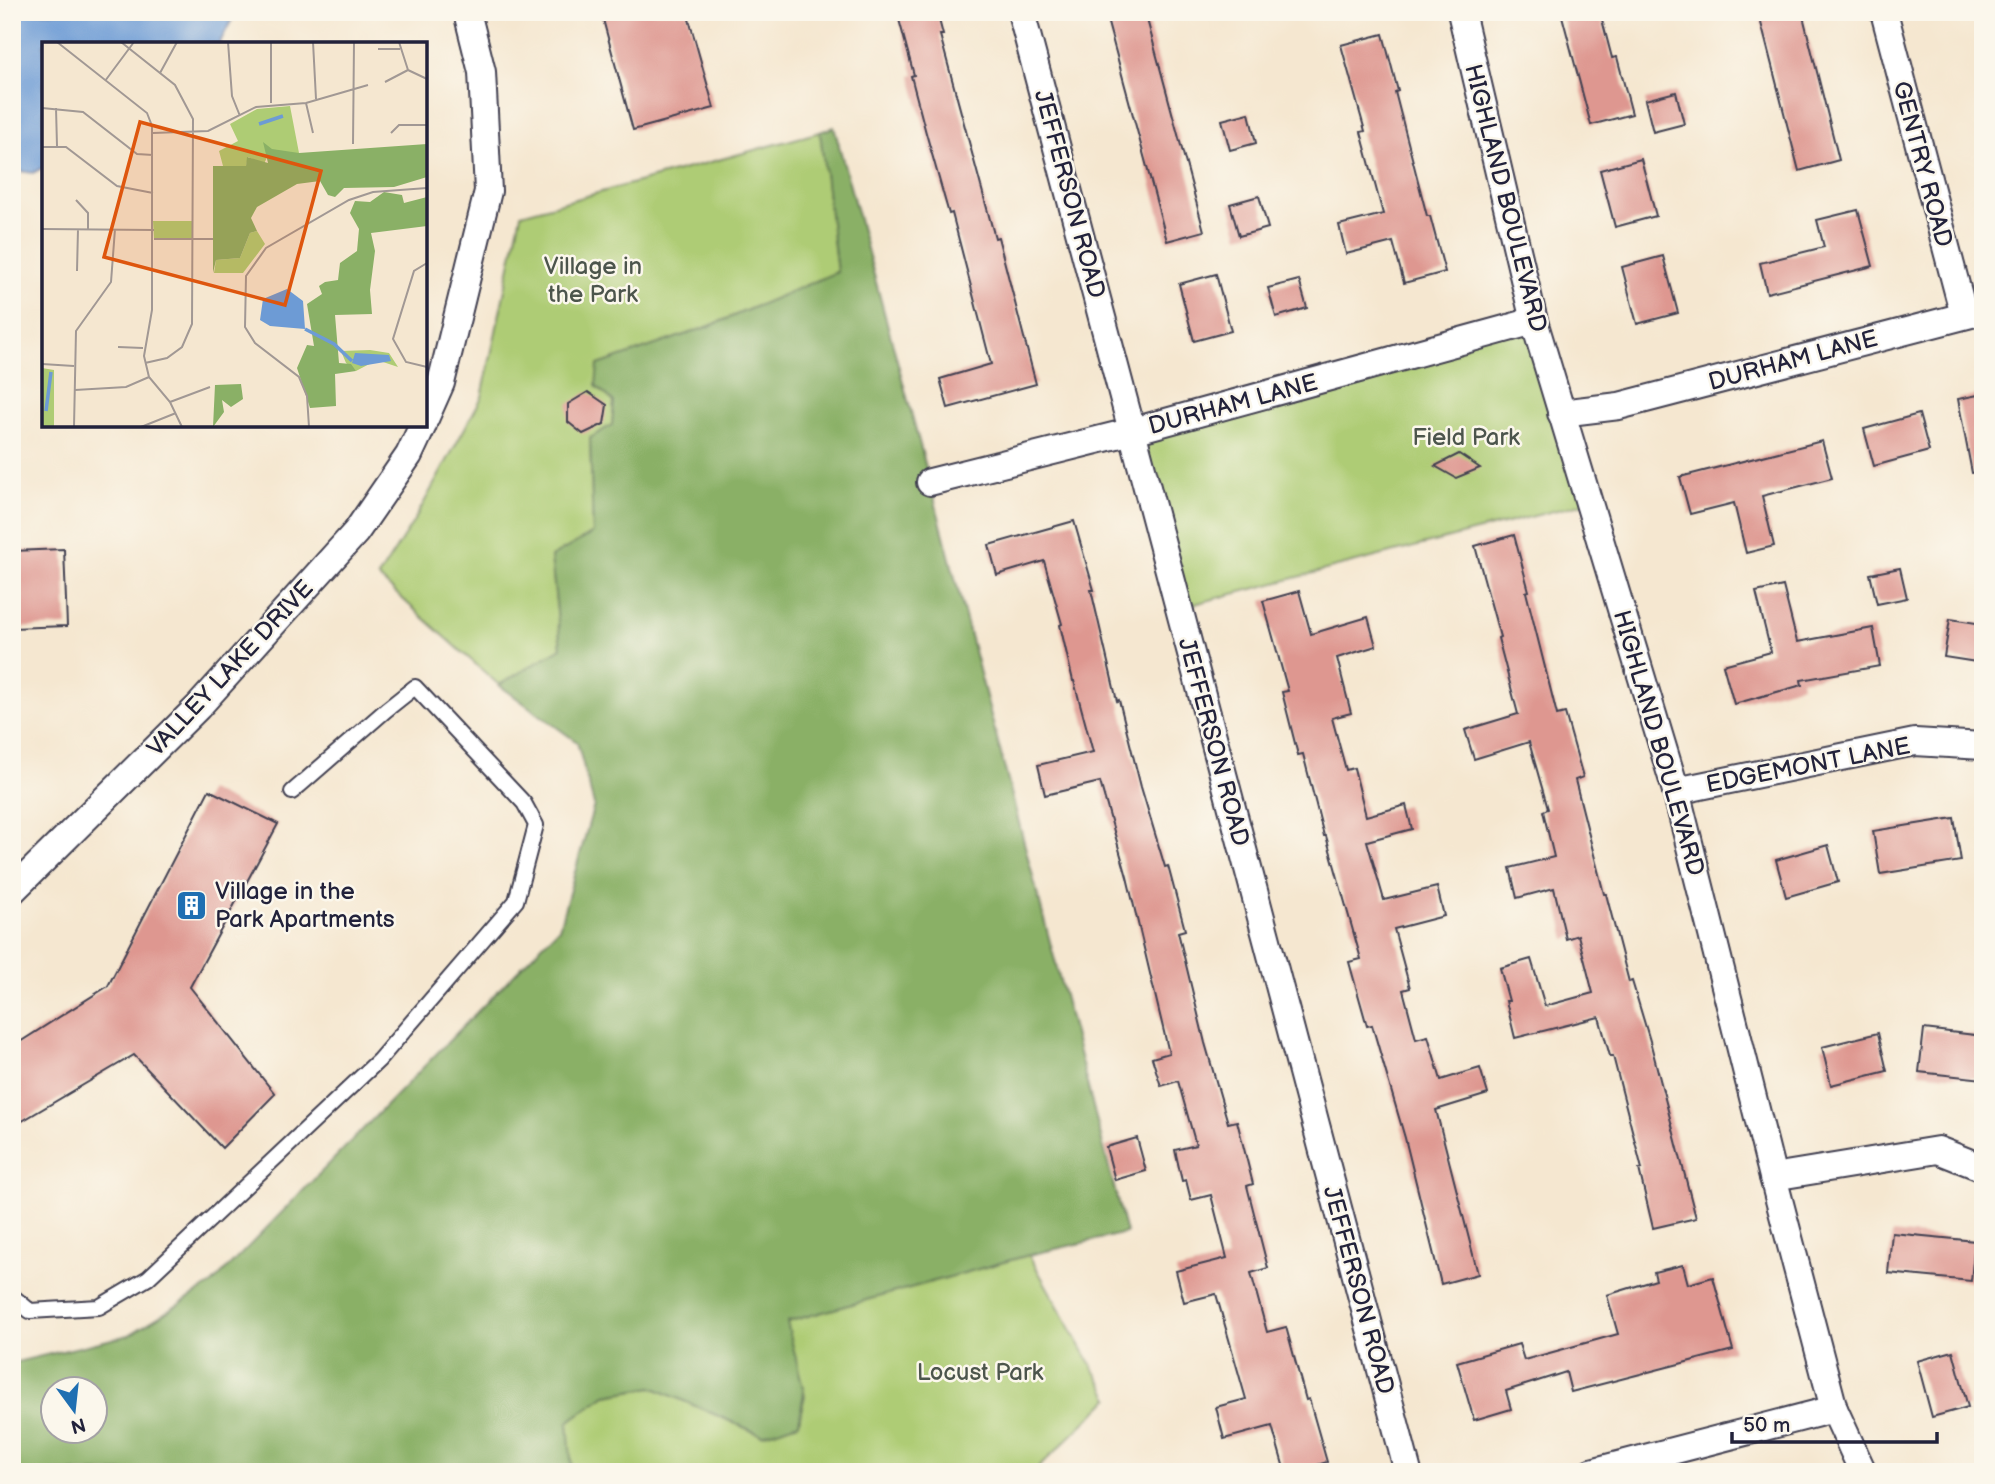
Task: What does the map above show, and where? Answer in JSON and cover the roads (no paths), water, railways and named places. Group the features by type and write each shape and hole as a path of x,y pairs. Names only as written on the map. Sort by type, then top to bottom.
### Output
{"street":[{"path":"427,414 441,383 488,191 481,72 467,12"},
{"name":"JEFFERSON ROAD","path":"1021,12 1408,1472"},
{"name":"HIGHLAND BOULEVARD","path":"1461,12 1534,321 1676,791 1834,1409 1863,1472"},
{"name":"GENTRY ROAD","path":"1884,12 1973,313"},
{"name":"DURHAM LANE","path":"1561,413 1619,406 1973,313"},
{"name":"DURHAM LANE","path":"930,482 1133,431 1534,321"},
{"name":"VALLEY LAKE DRIVE","path":"12,891 198,707 356,532 409,455 421,427"},
{"name":"EDGEMONT LANE","path":"1676,791 1914,742 1983,746"},
{"path":"1773,1177 1938,1150 1983,1168"},
{"path":"1591,1472 1834,1409"}],"lane":[{"path":"12,1296 30,1311 99,1307 148,1278 379,1060 516,901 536,825 524,803 415,687 292,792"}],"water":[{"path":"12,12 236,12 220,42 42,42 42,168 33,173 12,170"}],"place":[{"name":"Village in the Park Apartments","path":"192,905"}],"park label":[{"name":"Village in the Park","path":"593,280"},
{"name":"Field Park","path":"1466,437"},
{"name":"Locust Park","path":"980,1372"}]}
